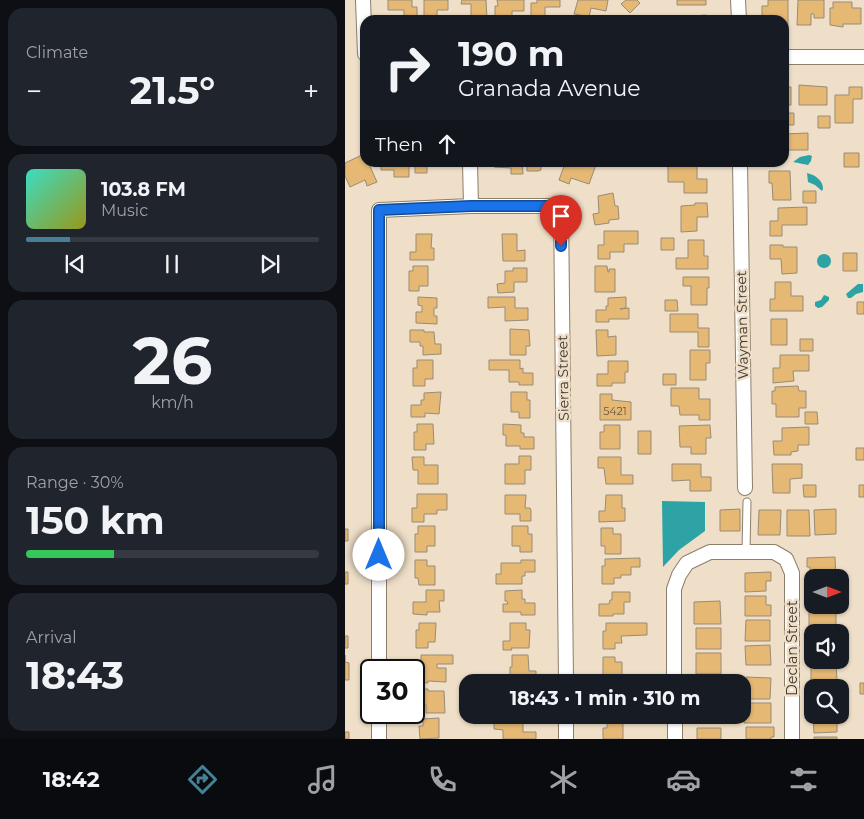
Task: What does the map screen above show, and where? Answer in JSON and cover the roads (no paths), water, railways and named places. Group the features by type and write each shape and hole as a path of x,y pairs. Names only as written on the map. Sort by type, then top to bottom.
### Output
{"street":[{"path":"363,0 364,15"},
{"path":"738,0 739,15"},
{"path":"789,56 864,57"},
{"path":"379,659 379,210 471,206 470,167"},
{"name":"Wayman Street","path":"740,167 745,488"},
{"name":"Sierra Street","path":"471,206 561,206 566,674"},
{"path":"675,674 674,588 679,575 687,563 710,552 745,552"},
{"name":"Declan Street","path":"745,552 774,552 786,559 791,573 791,739"},
{"path":"379,724 379,739"},
{"path":"566,724 566,739"},
{"path":"675,724 675,739"}],"lane":[{"path":"745,552 747,502"}],"water":[{"path":"812,156 808,165 793,162 800,157"},
{"path":"807,173 820,181 823,186 822,191 808,182"},
{"path":"824,254 829,256 831,261 829,266 824,268 819,266 817,261 819,256"},
{"path":"858,284 863,284 863,292 848,298 846,294"},
{"path":"824,295 829,297 829,300 822,307 818,308 815,306 815,302 821,300"},
{"path":"662,501 705,502 705,531 679,550 663,567"}]}
